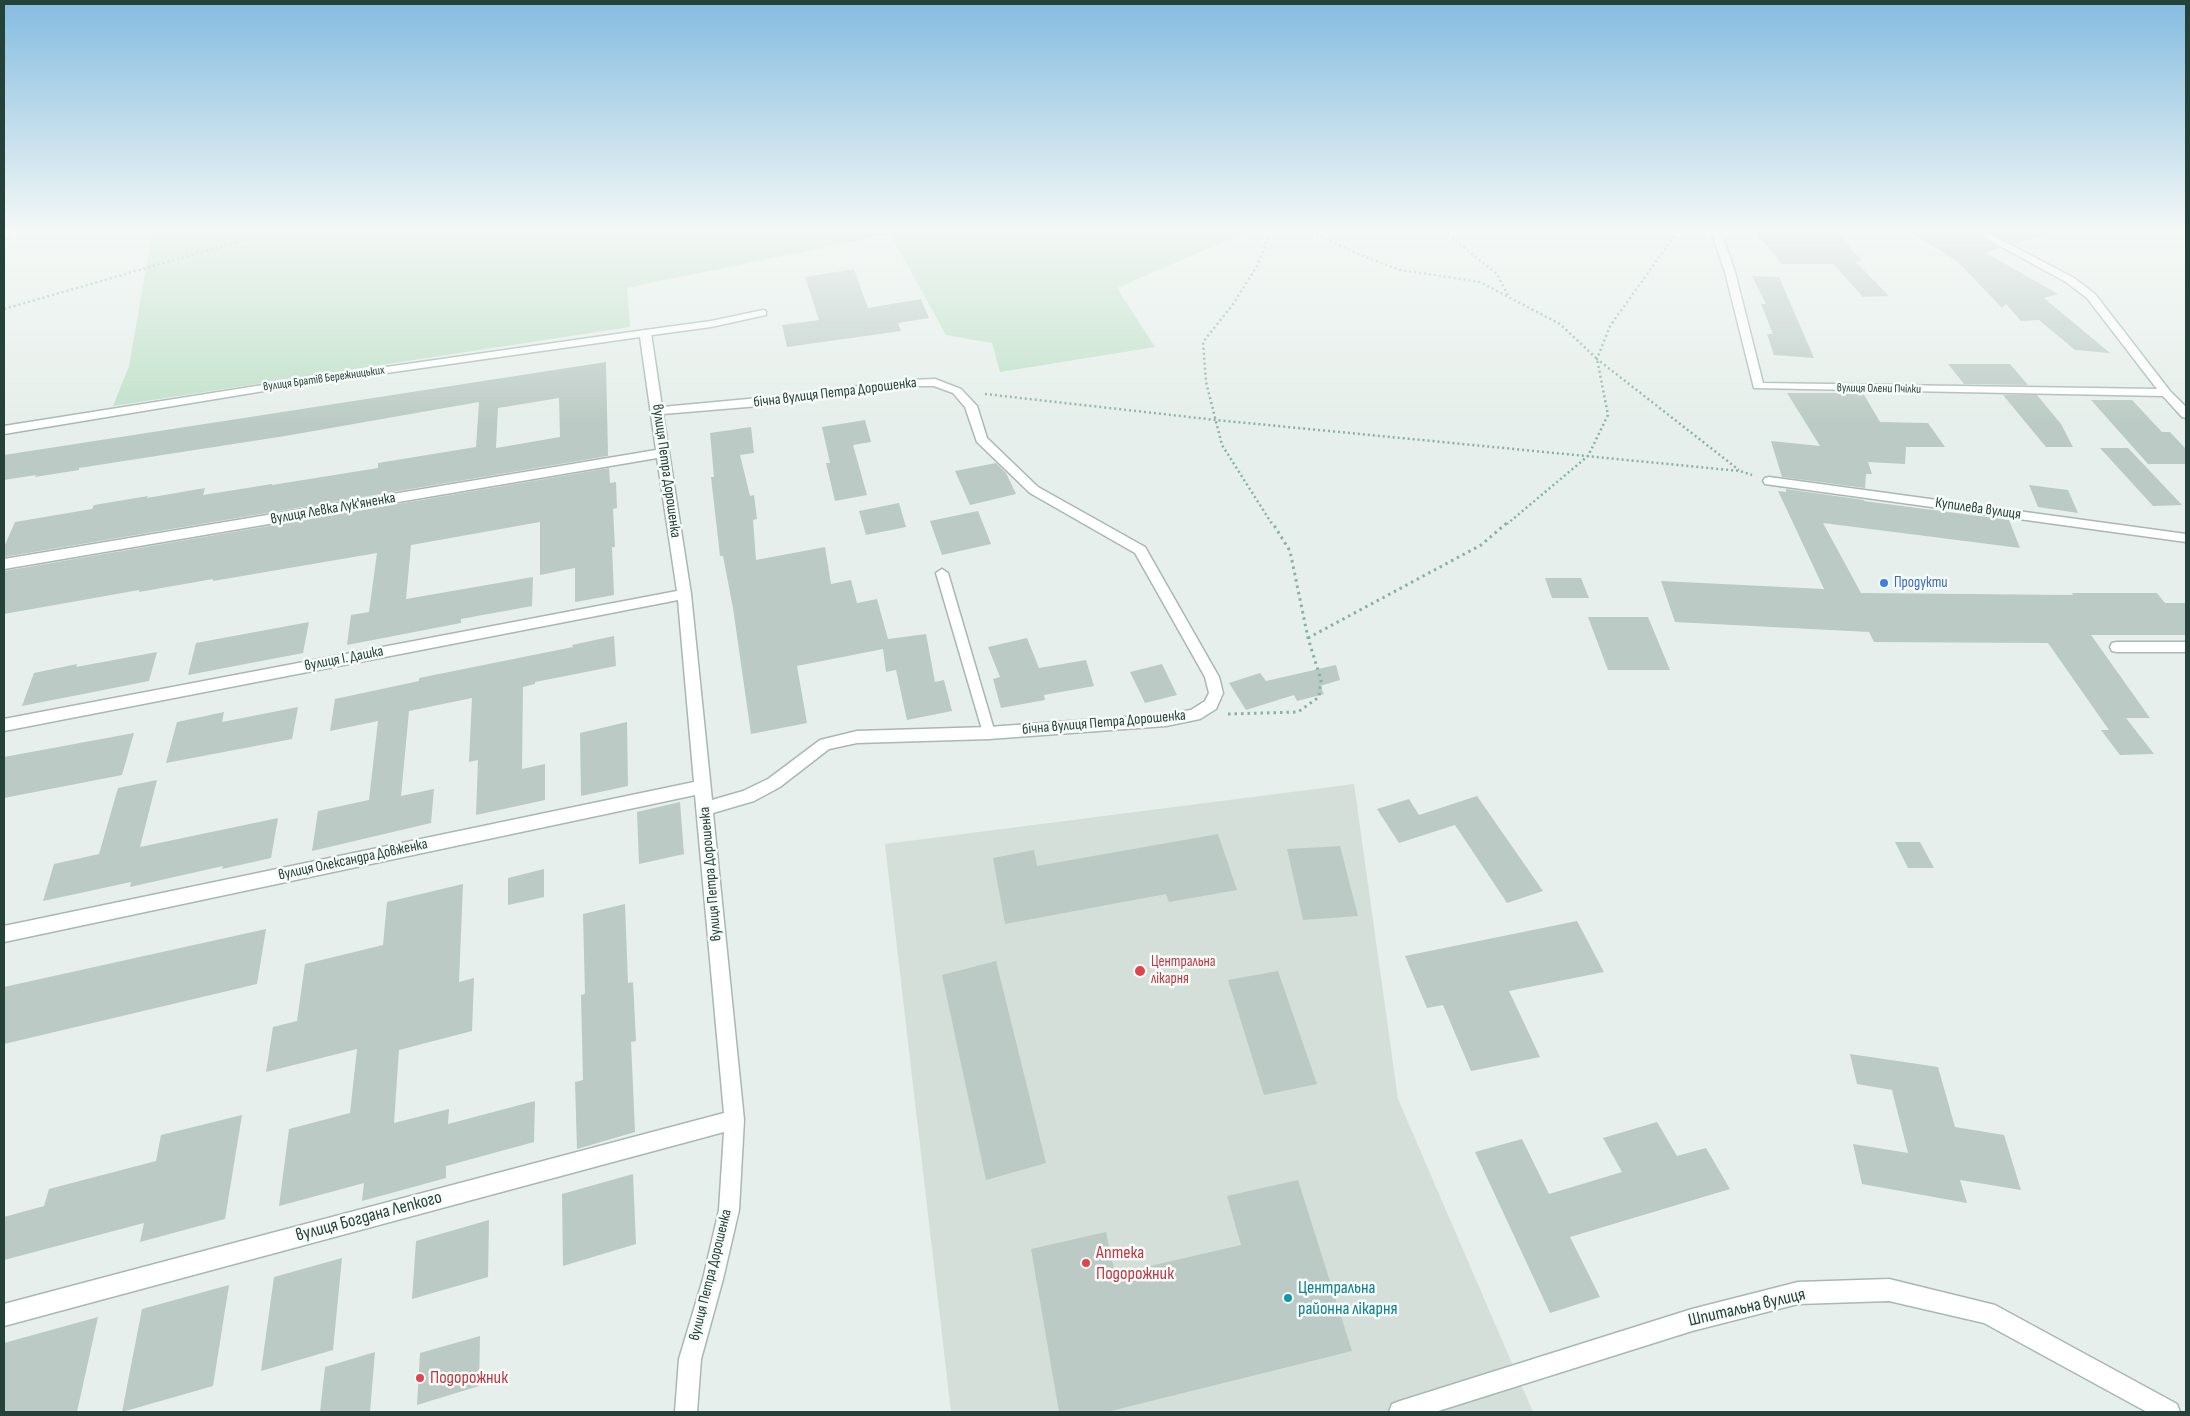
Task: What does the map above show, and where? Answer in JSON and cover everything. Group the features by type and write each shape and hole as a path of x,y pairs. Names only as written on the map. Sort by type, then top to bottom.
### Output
{"street":[{"name":"вулиця Олени Пчілки","path":"1735,294 1758,386 2166,394"},
{"path":"2087,294 2108,316 2166,394 2186,414"},
{"name":"вулиця Петра Дорошенка","path":"645,332 684,594 734,1120 729,1210 713,1279 690,1359 686,1412"},
{"name":"вулиця Братів Бережницьких","path":"4,430 288,384 645,332"},
{"name":"бічна вулиця Петра Дорошенка","path":"658,411 759,402 908,382 935,382 957,391 971,406 982,439 1034,490 1140,550 1212,677 1216,694 1211,705 1195,716 1166,720 989,733 857,736 825,744 774,783 748,796 705,809"},
{"name":"вулиця Левка Лук'яненка","path":"4,564 663,453"},
{"name":"Купилева вулиця","path":"1769,481 2186,538"},
{"name":"вулиця І. Дашка","path":"4,725 684,594"},
{"path":"2118,647 2186,647"},
{"name":"вулиця Олександра Довженка","path":"4,934 702,787"},
{"name":"вулиця Богдана Лепкого","path":"4,1315 734,1120"},
{"name":"Шпитальна вулиця","path":"1400,1412 1692,1320 1798,1294 1889,1290 1987,1313 2169,1412"}],"lane":[{"path":"645,332 711,324 763,313"},
{"path":"942,573 989,733"}],"path":[{"path":"4,309 56,294"},
{"path":"1195,716 1298,712 1319,697 1321,680 1308,638 1290,550 1222,445 1206,382 1203,342 1240,294"},
{"path":"1503,294 1560,324 1597,359 1740,471"},
{"path":"1308,638 1481,545 1588,456 1608,415 1597,359 1610,326 1633,294"},
{"path":"957,391 1216,420 1740,471 1769,481"}],"shaded area":[{"name":"Центральна лікарня","path":"1354,784 1398,1099 1533,1412 951,1412 885,844"}],"green space":[{"path":"142,294 627,294 630,327 113,406 129,366"},
{"path":"923,294 1121,294 1155,347 1000,372 992,343 946,335"}],"building":[{"path":"811,294 863,294 868,308 921,299 929,318 898,323 901,331 787,347 782,325 819,320"},
{"path":"1761,294 1786,294 1814,358 1774,355 1767,334 1773,334 1761,304 1766,304"},
{"path":"1860,294 1887,294 1889,296 1863,297"},
{"path":"1989,294 2058,294 2044,298 2110,353 2075,350 2039,320 2021,321 2006,304 2002,308"},
{"path":"606,362 608,456 4,557 4,547 15,522 92,509 94,505 148,496 147,498 205,488 203,495 378,468 378,463 476,447 479,402 285,436 79,468 79,470 35,477 36,475 4,480 4,455","holes":["559,398 560,437 496,448 498,408"]},
{"path":"1948,364 2010,364 2028,385 1964,384"},
{"path":"1787,393 1863,393 1880,422 1928,423 1945,447 1906,447 1905,464 1868,462 1872,474 1866,474 1865,488 1782,477 1771,441 1820,446"},
{"path":"2003,395 2037,395 2061,424 2073,447 2046,447"},
{"path":"2091,400 2132,400 2162,432 2170,432 2186,449 2186,464 2148,464"},
{"path":"865,420 871,442 853,445 867,495 835,501 826,463 830,463 822,427"},
{"path":"751,427 754,453 740,455 750,496 754,495 757,519 753,520 756,560 825,547 831,584 851,580 857,603 877,599 888,639 926,634 935,682 944,680 952,711 907,720 896,670 886,672 883,649 797,666 807,723 751,734 733,608 723,556 720,556 711,477 714,477 710,433"},
{"path":"2100,448 2128,448 2182,505 2153,506"},
{"path":"996,463 1006,473 1016,494 970,505 955,471"},
{"path":"609,468 610,483 616,482 617,508 613,509 615,547 612,547 614,595 575,602 575,568 540,575 540,522 411,545 406,599 533,577 532,606 461,619 461,623 347,645 351,615 369,612 377,553 213,581 213,579 139,592 139,590 4,614 4,571"},
{"path":"2029,485 2068,490 2078,513 2038,507"},
{"path":"1786,489 2009,520 2020,548 1823,523 1861,593 2073,595 2072,593 2157,593 2165,603 2186,603 2186,635 2091,635 2150,718 2126,718 2154,754 2120,755 2101,730 2109,730 2048,643 1874,642 1869,632 1675,622 1661,581 1824,589 1778,491 1786,492"},
{"path":"899,503 906,527 866,535 859,511"},
{"path":"978,511 991,544 942,555 930,521"},
{"path":"1545,578 1581,578 1589,598 1552,598"},
{"path":"1588,617 1648,617 1670,670 1608,670"},
{"path":"309,622 303,653 188,675 196,643"},
{"path":"614,636 616,666 535,682 535,684 523,687 522,769 545,764 545,800 476,815 478,760 469,762 472,698 409,711 401,796 434,789 431,823 312,851 318,811 369,800 378,721 330,731 335,699 419,681 419,678 573,647 572,645"},
{"path":"1027,638 1039,668 1086,660 1094,686 1044,695 1045,700 1001,708 993,679 1000,677 988,647"},
{"path":"157,652 149,681 22,706 34,673 77,664 76,667"},
{"path":"1162,664 1177,695 1145,703 1130,672"},
{"path":"1336,665 1340,680 1320,686 1324,694 1297,701 1294,695 1246,710 1229,683 1260,673 1266,681"},
{"path":"298,707 292,739 166,763 177,722 224,712 222,722"},
{"path":"627,722 628,786 581,796 580,733"},
{"path":"134,733 122,775 4,798 4,757"},
{"path":"157,780 140,847 278,818 271,858 222,869 223,866 130,887 131,882 43,901 54,864 99,854 118,788"},
{"path":"1477,796 1543,891 1507,903 1455,825 1399,843 1377,809 1409,799 1419,815"},
{"path":"680,802 684,854 639,864 637,812"},
{"path":"1218,834 1237,890 1169,902 1166,894 1005,924 993,858 1034,850 1037,866"},
{"path":"1895,842 1920,842 1934,868 1908,868"},
{"path":"1340,846 1358,916 1303,920 1287,849"},
{"path":"544,869 544,897 508,905 508,878"},
{"path":"463,884 459,982 474,978 472,1031 399,1050 394,1123 449,1109 448,1124 535,1101 534,1142 446,1166 446,1178 362,1201 364,1183 279,1206 289,1129 350,1113 357,1049 266,1072 273,1027 297,1021 305,964 383,945 387,902"},
{"path":"625,904 628,983 633,982 636,1041 631,1042 635,1132 577,1149 575,1082 583,1080 581,995 585,994 583,914"},
{"path":"1577,921 1604,972 1509,991 1540,1057 1471,1071 1443,1005 1427,1008 1405,956"},
{"path":"266,929 257,984 4,1044 4,987"},
{"path":"996,961 1046,1163 986,1180 942,975"},
{"path":"1278,971 1317,1084 1264,1095 1228,980"},
{"path":"1850,1054 1938,1067 1955,1127 2004,1135 2021,1190 1960,1180 1967,1203 1862,1184 1853,1144 1908,1153 1892,1090 1857,1084"},
{"path":"242,1115 225,1219 140,1242 144,1223 4,1260 4,1217 44,1206 49,1189 156,1161 161,1135"},
{"path":"1657,1122 1677,1156 1706,1148 1730,1189 1570,1237 1600,1297 1550,1313 1475,1152 1522,1139 1549,1194 1622,1172 1603,1138"},
{"path":"633,1174 636,1244 563,1266 562,1194"},
{"name":"Центральна районна лікарня","path":"1298,1180 1352,1351 1107,1412 1059,1412 1031,1249 1106,1232 1115,1274 1241,1245 1227,1196"},
{"path":"489,1220 488,1277 412,1299 416,1241"},
{"path":"342,1258 333,1350 261,1371 274,1277"},
{"path":"229,1285 213,1386 122,1412 142,1309"},
{"path":"98,1317 77,1412 4,1412 4,1343"},
{"path":"480,1336 479,1386 417,1405 420,1353"},
{"path":"375,1352 370,1412 320,1412 325,1367"}],"place":[{"name":"Продукти","path":"1884,583"},
{"name":"Центральна лікарня","path":"1140,971"},
{"name":"Аптека Подорожник","path":"1086,1263"},
{"name":"Центральна районна лікарня","path":"1288,1298"},
{"name":"Подорожник","path":"420,1378"}]}
